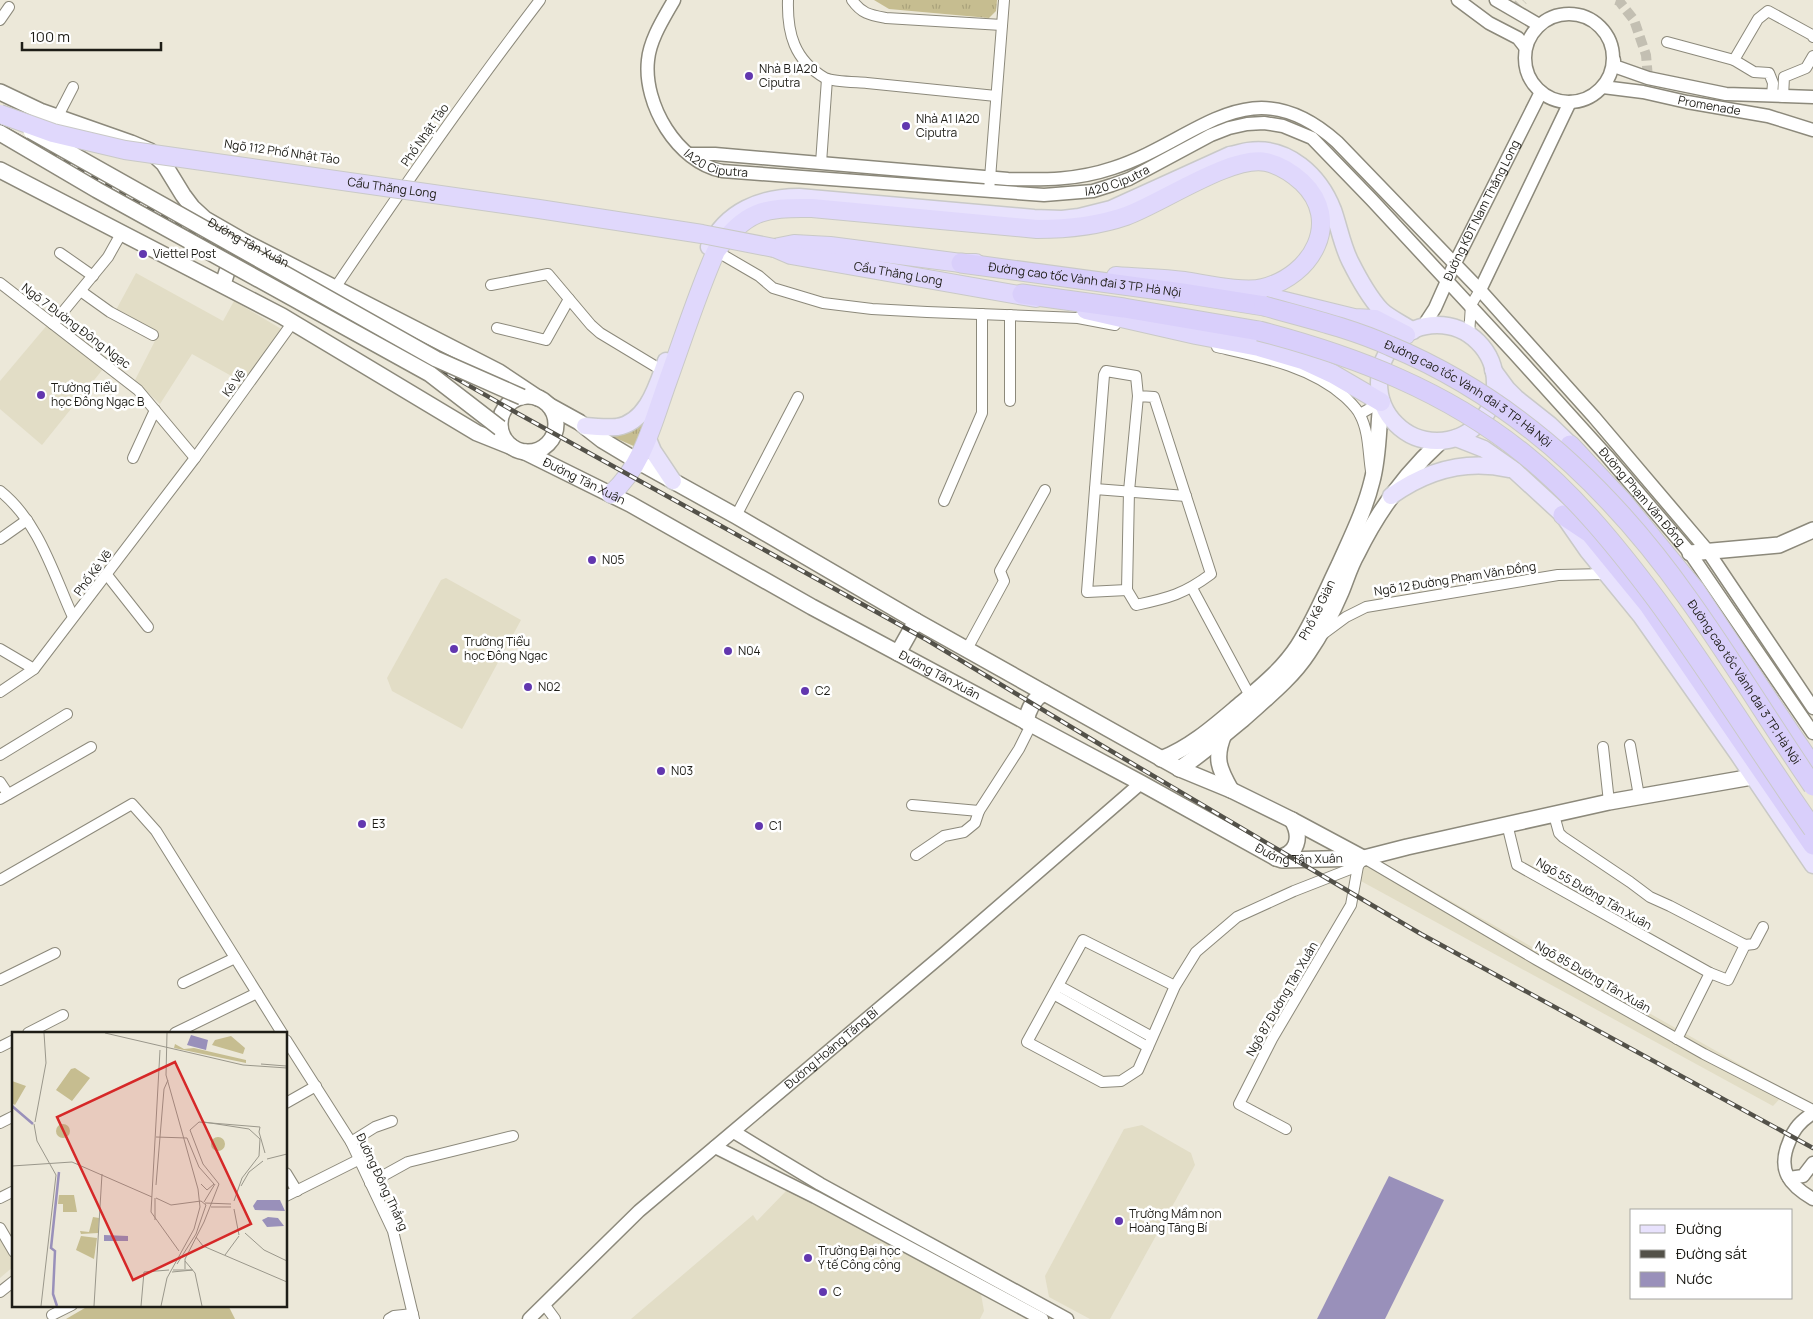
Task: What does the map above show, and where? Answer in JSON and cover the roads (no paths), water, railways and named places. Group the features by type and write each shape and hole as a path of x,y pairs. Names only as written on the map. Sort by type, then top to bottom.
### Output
{"highway":[{"name":"Cầu Thăng Long","path":"0,112 30,126 77,140 154,154 702,234 774,248 792,255 1022,294 1196,335 1259,347 1294,358 1333,374 1381,402"},
{"path":"611,494 626,479 648,439 716,251 731,231 754,214 769,210 812,208 1037,229 1066,229 1125,216 1237,164 1252,161 1266,162 1283,168 1306,187 1317,203 1322,223 1315,251 1307,263 1278,282 1263,288 1226,287"},
{"name":"Cầu Thăng Long","path":"774,248 794,244 830,246 961,262 1026,264 1110,276 1182,281 1226,287"},
{"name":"Đường cao tốc Vành đai 3 TP. Hà Nội","path":"961,262 1264,306 1344,328 1389,345 1418,358 1476,390 1512,413 1558,451 1597,488 1638,534 1687,596 1813,786"},
{"path":"1226,287 1354,318 1375,320 1414,331"},
{"name":"Đường cao tốc Vành đai 3 TP. Hà Nội","path":"1022,294 1124,308 1259,331 1307,343 1358,360 1394,375 1432,393 1461,410 1509,443 1546,474 1588,515 1648,589 1684,638 1813,829"},
{"path":"1570,445 1660,545 1695,590 1813,767"},
{"path":"1563,515 1590,533 1648,604 1813,845"}],"main road":[{"name":"Đường Tân Xuân","path":"0,92 57,118 132,143 154,154 164,164 192,207 205,219 230,234 493,368 637,461 736,516 916,621 1179,768 1231,790 1292,820 1361,862"},
{"name":"Cầu Thăng Long","path":"0,112 32,132 436,359 522,396"},
{"path":"0,133 97,190 430,374 500,428"},
{"path":"585,426 616,427 631,422 643,412 652,397 663,371 700,268 721,228 731,217 757,202 784,197 1062,219 1111,209 1230,155 1249,150 1267,152 1284,156 1300,164 1314,176 1324,189 1330,203 1350,261 1373,299 1382,310 1414,331"},
{"name":"Đường Tân Xuân","path":"0,170 293,322 477,433 518,450 611,494 898,653 1141,783 1276,858 1361,862 1508,824 1609,802 1752,777"},
{"path":"216,281 230,234"},
{"path":"216,281 245,242"},
{"path":"1448,440 1486,415 1492,401 1495,386 1493,370 1487,354 1469,334 1446,326 1436,326 1414,331 1399,340 1388,352 1381,368 1379,385 1381,402 1390,419 1404,432 1421,440 1448,440 1484,449 1514,470 1563,515 1606,574 1641,616 1813,865"},
{"name":"Đường Phạm Văn Đồng","path":"1493,370 1507,390 1550,424 1628,498 1666,541 1701,586 1813,756"},
{"path":"522,396 544,402 556,420 556,427 551,441 539,450 518,450 504,439 500,428 500,421 505,408 522,396"},
{"name":"Phố Kẻ Giàn","path":"1179,768 1192,760 1283,684 1318,637 1325,609 1367,498 1378,444 1381,402"},
{"path":"648,439 653,451 673,481"},
{"name":"Phố Kẻ Giàn","path":"1161,758 1173,754 1195,741 1267,681 1292,654 1325,609 1340,594 1355,556 1391,496 1414,466 1448,440"},
{"name":"Đường Phạm Văn Đồng","path":"1570,445 1598,485 1654,550 1688,594 1813,780"},
{"path":"1391,496 1422,477 1464,465 1483,465 1514,470"},
{"path":"1563,515 1591,528 1648,598 1813,838"},
{"path":"1690,553 1779,545 1812,533"},
{"path":"898,653 916,621"},
{"path":"1029,723 1031,707 1035,700 1044,693"},
{"path":"1224,734 1219,746 1218,761 1222,774 1231,790"},
{"path":"1276,858 1288,854 1296,844 1299,833 1292,820"}],"street":[{"name":"Phố Nhật Tảo","path":"335,288 481,78 540,0"},
{"path":"674,0 654,40 648,59 648,78 653,102 667,132 675,142 690,154"},
{"path":"788,0 788,24 792,40 804,61 827,79 996,96"},
{"path":"852,0 860,10 874,16 1002,26"},
{"path":"989,191 1004,0"},
{"path":"1458,0 1489,22 1518,38 1525,47"},
{"path":"1496,0 1539,25"},
{"path":"0,20 9,6"},
{"path":"1734,60 1758,19 1768,12 1813,37"},
{"path":"1614,60 1611,71 1603,86 1584,99 1570,102 1554,100 1541,92 1530,79 1526,67 1525,47 1530,36 1539,25 1562,13 1575,13 1588,17 1599,24 1607,34 1612,47 1614,60 1614,66 1648,78 1726,94 1813,97"},
{"path":"1667,42 1734,60 1754,72 1769,73 1777,96"},
{"path":"1777,96 1784,77 1806,68 1813,56"},
{"path":"821,163 827,79"},
{"name":"Promenade","path":"1603,86 1768,116 1813,130"},
{"path":"57,118 73,87"},
{"name":"Đường KĐT Nam Thăng Long","path":"1414,331 1435,308 1455,263 1541,92"},
{"path":"1469,334 1471,306 1570,102"},
{"name":"IA20 Ciputra","path":"690,154 715,154 990,177 1052,180 1076,178 1129,162 1224,114 1243,110 1276,109 1307,118 1321,127 1480,290"},
{"name":"IA20 Ciputra","path":"690,154 709,168 722,171 1044,196 1093,190 1129,179 1211,135 1229,128 1264,123 1283,126 1312,138 1447,280"},
{"name":"Ngõ 112 Phố Nhật Tảo","path":"154,154 173,151 187,152 407,182"},
{"path":"53,324 82,292 108,258 122,232"},
{"path":"716,251 760,276 773,288 823,302 872,308 1078,318 1256,356 1314,375 1334,388 1360,414 1367,435 1372,479"},
{"path":"60,253 94,276"},
{"path":"491,285 548,274 600,333 663,371"},
{"name":"Đường Phạm Văn Đồng","path":"1447,280 1607,456 1690,553 1813,733"},
{"name":"Ngõ 7 Đường Đông Ngạc","path":"2,288 53,324 138,390 195,458"},
{"name":"Đường Phạm Văn Đồng","path":"1480,290 1594,417 1707,550 1813,708"},
{"path":"82,292 110,312 152,335"},
{"path":"497,328 546,340 569,299"},
{"path":"944,501 982,413 982,314"},
{"path":"1010,315 1010,401"},
{"name":"Kẻ Vẽ","path":"195,458 293,322"},
{"path":"1127,590 1087,592 1104,375 1106,371 1136,376 1138,396 1129,492 1127,590 1136,605 1169,598 1192,588 1211,574 1154,397 1138,396"},
{"path":"736,516 798,397"},
{"path":"1360,414 1381,402"},
{"path":"132,458 155,410"},
{"name":"Phố Kẻ Vẽ","path":"0,692 34,669 195,458"},
{"path":"1095,489 1186,496"},
{"path":"967,649 1004,581 1000,571 1045,490"},
{"path":"0,491 19,508 40,540 73,617"},
{"path":"0,540 27,520"},
{"name":"Ngõ 12 Đường Phạm Văn Đồng","path":"1318,637 1346,617 1366,607 1558,575 1606,574"},
{"path":"107,575 148,627"},
{"path":"1192,588 1250,696"},
{"path":"0,649 34,669"},
{"path":"0,755 67,714"},
{"path":"916,855 944,836 964,832 975,823 979,811 1019,749 1029,723"},
{"path":"1630,745 1639,796"},
{"path":"0,782 4,797 90,747"},
{"path":"1603,747 1609,802"},
{"name":"Đường Hoàng Tăng Bí","path":"529,1319 639,1211 734,1132 1141,783"},
{"path":"0,880 132,804 156,831 281,1032"},
{"path":"912,805 979,811"},
{"path":"1554,815 1559,833 1563,837 1650,897 1745,945 1754,944 1763,927"},
{"name":"Ngõ 55 Đường Tân Xuân","path":"1508,824 1517,865 1669,952 1710,973"},
{"path":"1176,986 1084,940 1027,1042 1102,1082 1121,1081 1138,1070 1176,986 1196,952 1237,917 1361,862"},
{"name":"Ngõ 85 Đường Tân Xuân","path":"1361,862 1677,1039 1813,1111"},
{"name":"Ngõ 87 Đường Tân Xuân","path":"1286,1129 1239,1104 1272,1039 1351,905 1361,862"},
{"path":"1677,1039 1710,973 1728,980 1745,945"},
{"path":"0,980 55,952"},
{"path":"183,983 235,958"},
{"path":"1057,991 1152,1037"},
{"path":"1057,991 1148,1047"},
{"path":"177,1032 257,993"},
{"path":"30,1032 63,1015"},
{"path":"0,1047 12,1041"},
{"name":"Đường Đông Thắng","path":"288,1046 316,1086 351,1142 393,1231 413,1317"},
{"path":"288,1102 316,1086"},
{"path":"1813,1111 1794,1128 1784,1155 1784,1168 1789,1178 1798,1190 1813,1199"},
{"path":"0,1123 12,1117"},
{"path":"351,1142 376,1126 392,1121"},
{"path":"734,1132 828,1188 1066,1319"},
{"path":"370,1183 408,1162 513,1136"},
{"path":"715,1147 816,1197 1042,1319"},
{"path":"288,1195 358,1160"},
{"path":"1789,1178 1803,1176 1813,1163"},
{"path":"288,1176 297,1191"},
{"path":"0,1198 12,1192"},
{"path":"0,1228 12,1249"},
{"path":"0,1292 12,1283"},
{"path":"544,1304 555,1319"},
{"path":"47,1306 53,1317 70,1306"},
{"path":"389,1319 394,1316 413,1317"}],"water":[{"path":"1389,1176 1444,1200 1385,1319 1317,1319"}],"tunnel":[{"path":"1512,11 1523,0"},
{"path":"1616,0 1619,1 1634,20 1646,55 1648,78"}],"railway":[{"path":"0,126 299,289 517,413 927,640 1421,934 1813,1148"}],"place":[{"name":"Nhà B IA20 Ciputra","path":"749,76"},
{"name":"Nhà A1 IA20 Ciputra","path":"906,126"},
{"name":"Viettel Post","path":"143,254"},
{"name":"Trường Tiểu học Đông Ngạc B","path":"41,395"},
{"name":"N05","path":"592,560"},
{"name":"Trường Tiểu học Đông Ngạc","path":"454,649"},
{"name":"N04","path":"728,651"},
{"name":"N02","path":"528,687"},
{"name":"C2","path":"805,691"},
{"name":"N03","path":"661,771"},
{"name":"E3","path":"362,824"},
{"name":"C1","path":"759,826"},
{"name":"Trường Mầm non Hoàng Tăng Bí","path":"1119,1221"},
{"name":"Trường Đại học Y tế Công cộng","path":"808,1258"},
{"name":"C","path":"823,1292"}]}
